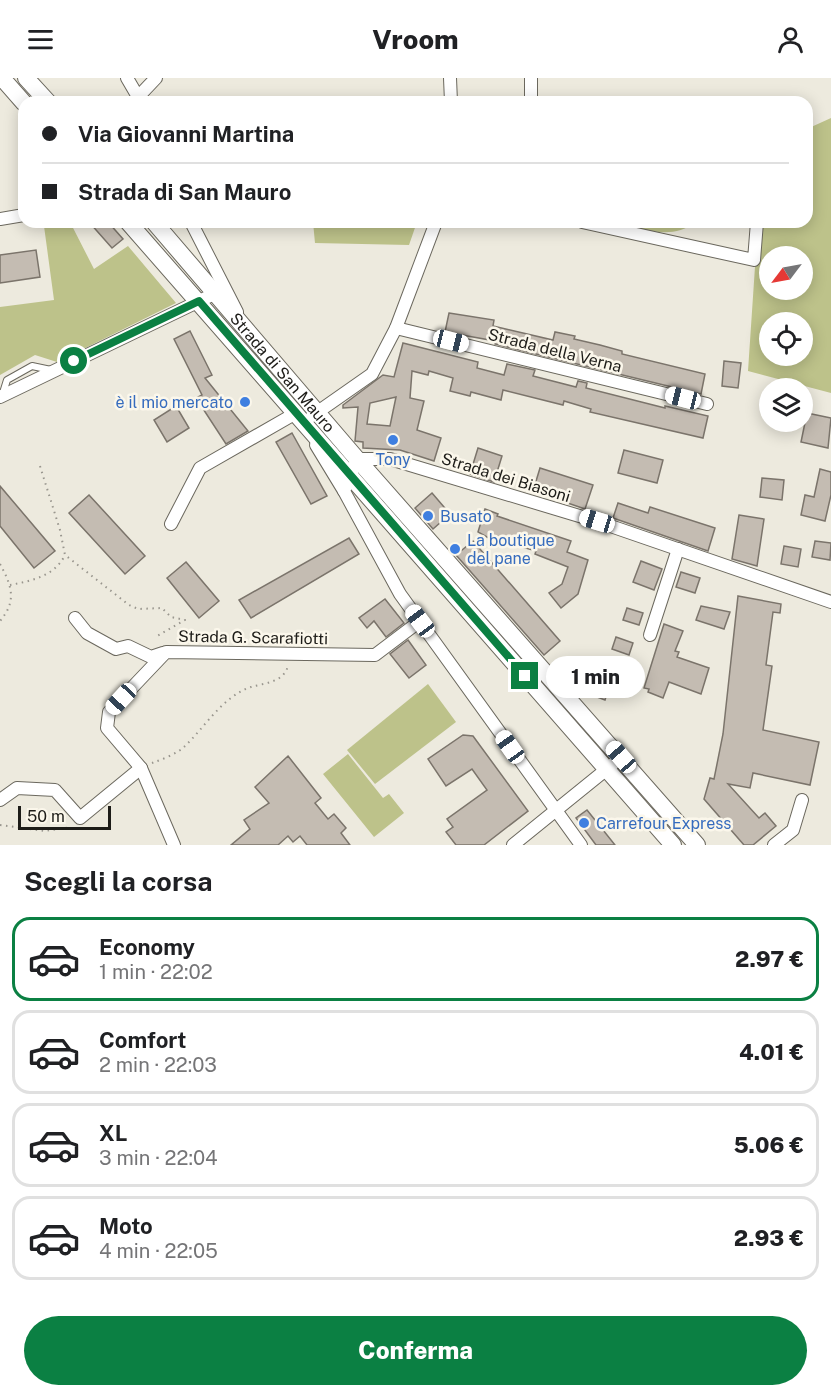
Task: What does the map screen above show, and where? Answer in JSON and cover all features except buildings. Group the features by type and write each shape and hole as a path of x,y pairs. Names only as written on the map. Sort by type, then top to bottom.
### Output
{"main road":[{"path":"2,78 18,96"},
{"path":"26,78 42,96"},
{"name":"Strada di San Mauro","path":"133,228 306,416 357,459 698,845"},
{"name":"Strada di San Mauro","path":"159,228 244,326 306,416 347,483 673,845"}],"street":[{"path":"127,78 137,96"},
{"path":"141,96 156,78"},
{"path":"450,78 451,96"},
{"path":"531,78 531,96"},
{"path":"0,219 18,216"},
{"path":"195,228 244,326"},
{"path":"171,524 200,468 306,416 372,374 396,328 434,228"},
{"path":"609,228 754,260 757,228"},
{"path":"1,397 216,293"},
{"name":"Strada della Verna","path":"396,328 707,404"},
{"path":"357,459 347,483 400,594 581,845"},
{"name":"Strada dei Biasoni","path":"357,459 390,459 597,521 831,602"},
{"path":"650,635 678,549"},
{"path":"75,618 87,633 116,649 128,646 151,657 166,652"},
{"name":"Strada G. Scarafiotti","path":"174,845 141,768 106,728 109,712 166,652 375,655 420,621"},
{"path":"513,845 621,757"},
{"path":"0,800 17,788 55,790 80,818 141,768"},
{"path":"774,845 793,830 802,800"}],"path":[{"path":"10,585 51,571 60,565 65,555 60,530 40,466"},
{"path":"65,555 129,605 138,609 162,608 171,617 185,620 157,636"},
{"path":"0,564 10,585 12,604 0,621"},
{"path":"141,768 184,748 207,721 244,690 279,679 287,672 291,653"},
{"path":"0,825 45,831 71,828 80,818"}],"green space":[{"path":"831,118 831,393 813,388 813,378 774,378 748,371 758,228 813,228 813,126"},
{"path":"44,228 73,228 94,269 128,246 176,303 57,362 35,355 0,375 0,307 54,300"},
{"path":"314,228 415,228 409,245 315,243"},
{"path":"638,228 686,228 667,232"},
{"path":"428,684 456,722 375,784 347,750"},
{"path":"348,754 383,798 389,794 404,813 374,837 323,774"}],"place":[{"name":"è il mio mercato","path":"245,402"},
{"name":"Tony","path":"393,440"},
{"name":"Busato","path":"428,516"},
{"name":"La boutique del pane","path":"455,549"},
{"name":"Carrefour Express","path":"584,823"}],"route":[{"path":"74,361 199,301 525,676"}]}
